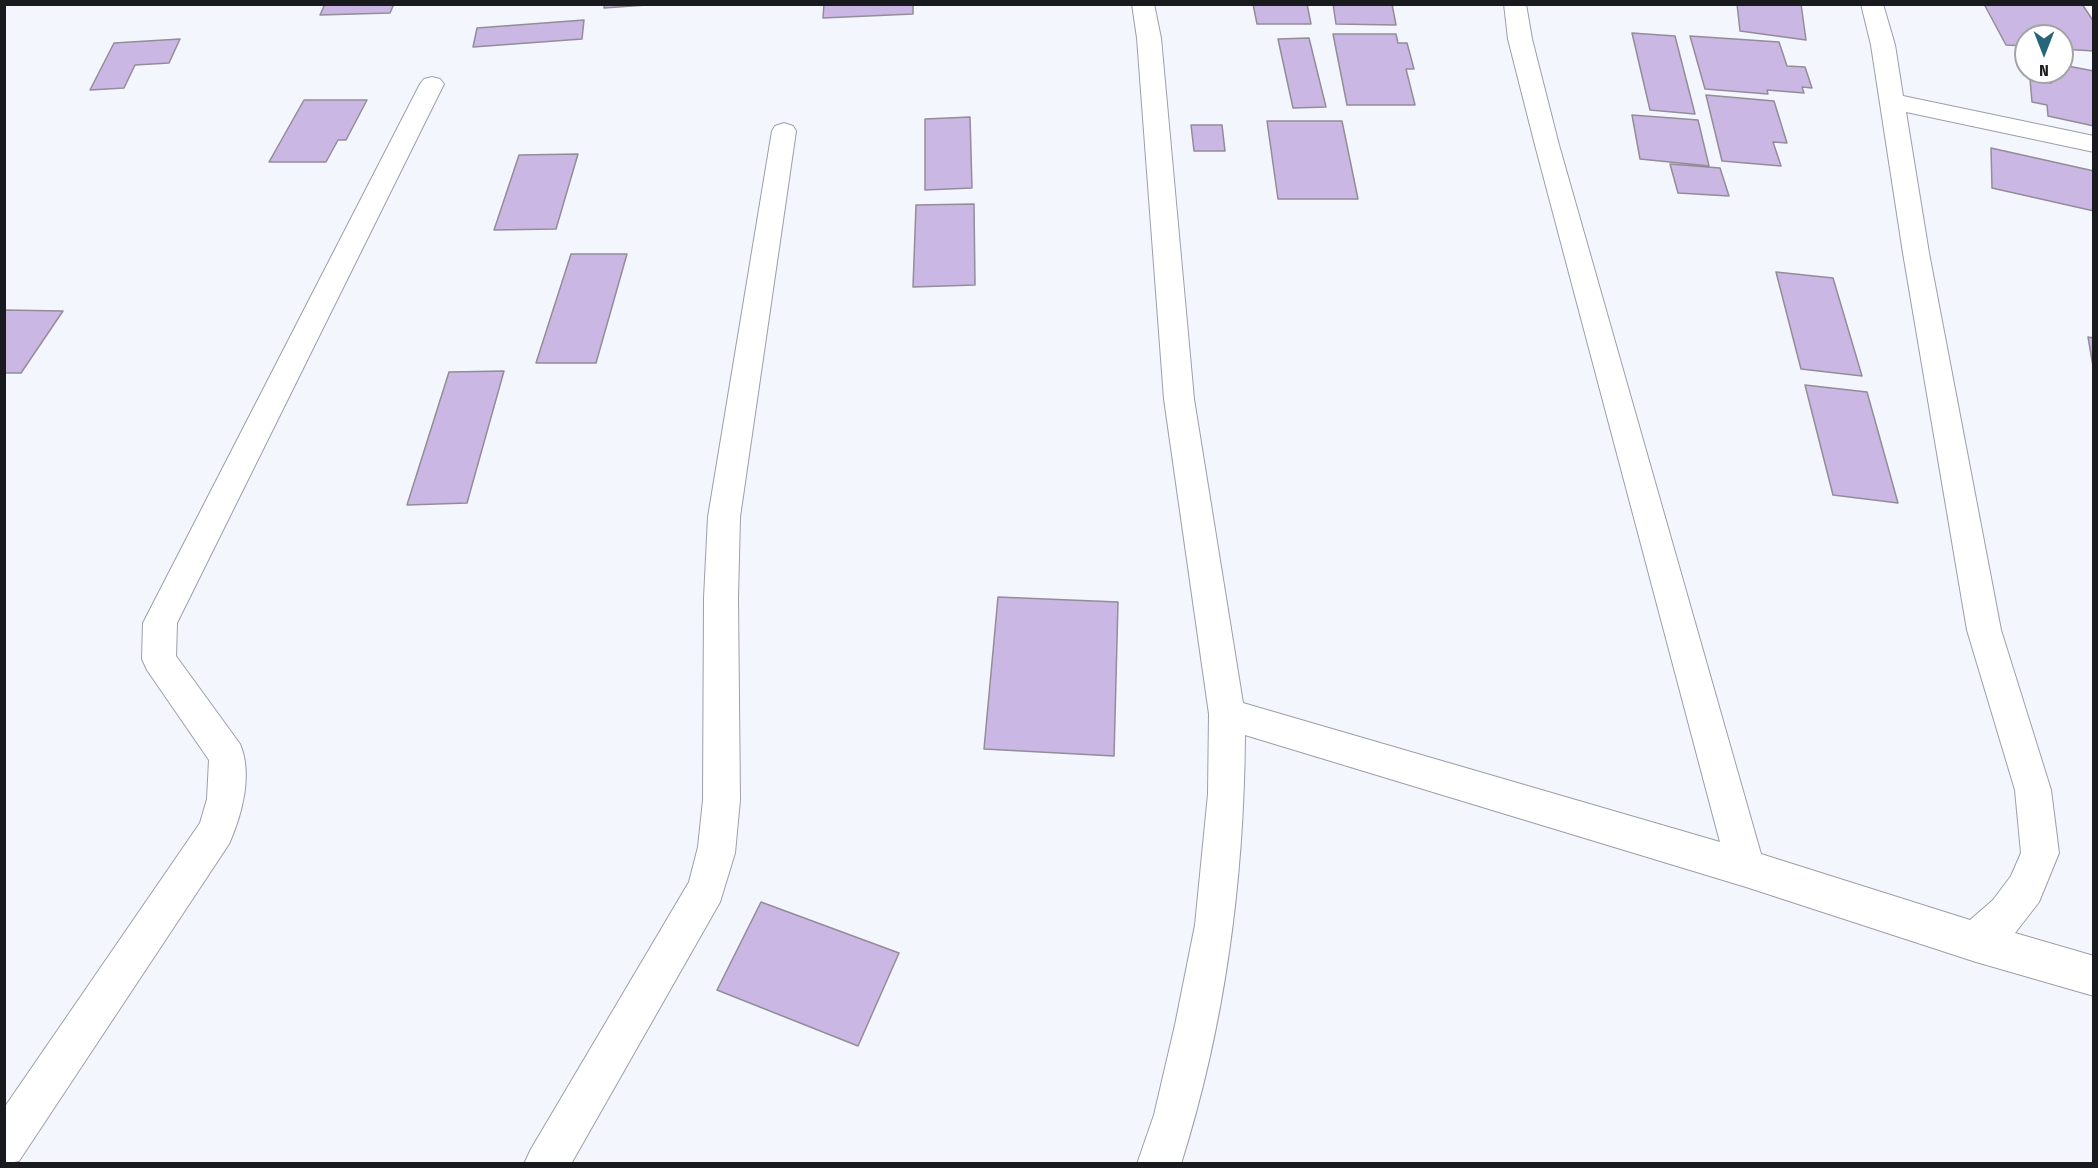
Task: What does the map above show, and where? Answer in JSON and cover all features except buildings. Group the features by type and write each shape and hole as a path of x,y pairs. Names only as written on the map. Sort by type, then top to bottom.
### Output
{"street":[{"path":"1143,4 1149,38 1179,399 1227,714 1226,794 1215,925 1196,1025 1175,1115 1159,1164"},
{"path":"1515,4 1520,39 1547,146 1746,868"},
{"path":"1872,4 1883,45 1916,253 1984,630 2032,790 2040,853 2025,889 2007,914 1976,942"},
{"path":"4,1146 216,831 225,799 227,756 159,659 160,623 432,84"},
{"path":"1891,101 2094,144"},
{"path":"546,1164 706,889 718,842 722,758 720,562 724,517 784,131"},
{"path":"1227,714 1746,868 1976,942 2094,976"}]}
